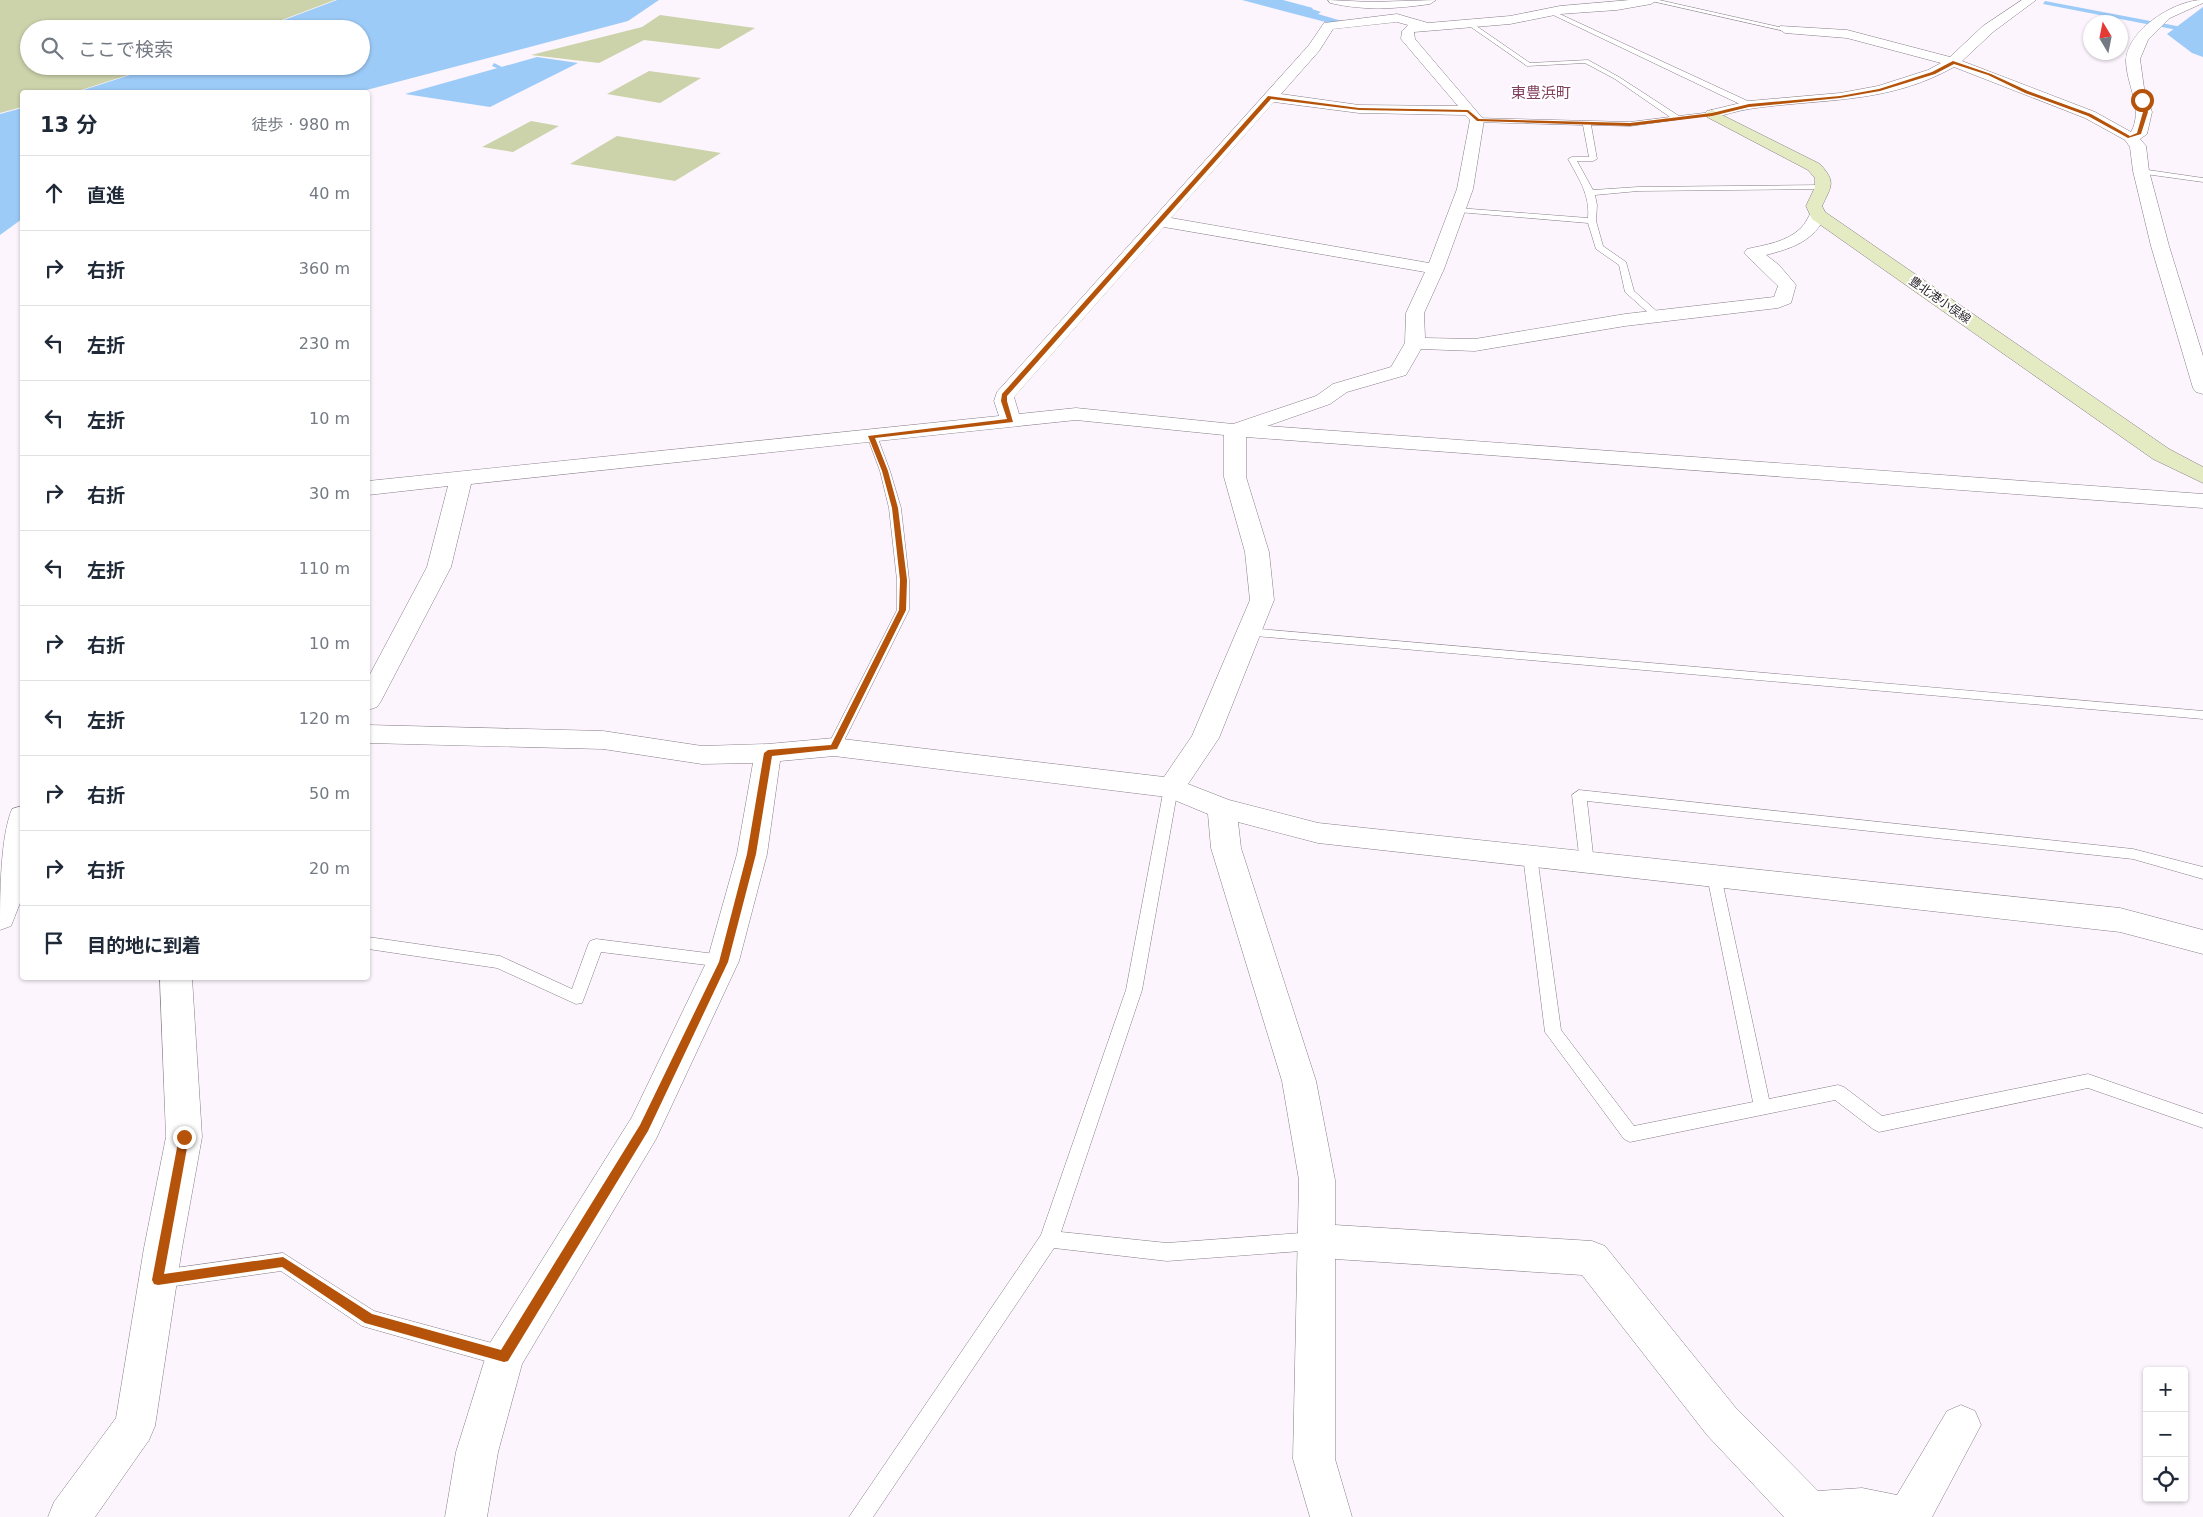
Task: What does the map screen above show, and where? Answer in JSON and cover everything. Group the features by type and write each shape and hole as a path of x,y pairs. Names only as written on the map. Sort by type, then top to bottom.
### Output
{"main road":[{"path":"1712,114 1814,167 1823,177 1823,188 1814,206 1818,215"},
{"name":"豊北港小俣線","path":"1818,215 2161,454 2203,476"}],"street":[{"path":"1334,0 1359,7 1430,0"},
{"path":"1235,430 1323,400 1340,388 1399,371 1415,343 1415,313 1465,189 1473,115 1408,38 1408,31 1412,28 1425,26 1470,24 1551,12 1617,6 1650,0"},
{"path":"1712,114 1749,105 1840,97 1880,90 1933,73 1953,62 1988,29 2030,0"},
{"path":"2130,137 2139,134 2145,112 2137,88 2133,59 2142,38 2166,15 2199,0"},
{"path":"1011,421 1004,396 1314,48 1329,26 1397,18 1425,26"},
{"path":"1786,30 1848,34 1953,62 2090,115 2130,137 2138,146 2141,171 2160,246 2203,388"},
{"path":"1270,97 1359,109 1473,115"},
{"path":"1415,343 1475,345 1657,316 1778,302 1786,299 1787,285 1780,275 1753,253 1804,236 1815,224 1818,215"},
{"path":"1158,221 1434,269"},
{"path":"370,488 1076,414 1235,430 2203,501"},
{"path":"1171,788 1204,738 1262,600 1256,552 1235,477 1235,430"},
{"path":"370,697 439,567 461,479"},
{"path":"370,734 603,740 702,755 834,748 1171,788 1222,808 1318,833 2120,920 2203,942"},
{"path":"466,1517 477,1452 504,1357 644,1128 724,962 752,854 768,753"},
{"path":"1222,808 1226,848 1299,1081 1317,1180 1314,1459 1330,1517"},
{"path":"11,899 20,831"},
{"path":"68,1517 135,1426 158,1280 184,1137 176,980"},
{"path":"1316,1241 1592,1258 1721,1421 1810,1513 1862,1509 1903,1517"},
{"path":"1908,1517 1961,1425"}],"lane":[{"path":"1650,0 1786,30"},
{"path":"1551,12 1661,66 1749,105"},
{"path":"1470,24 1529,65 1586,61 1618,78 1677,118"},
{"path":"1473,115 1588,125 1630,124 1712,114"},
{"path":"1588,125 1593,159 1572,158 1590,193 1593,204 1592,221 1599,247 1623,264 1630,292 1657,316"},
{"path":"2141,171 2203,180"},
{"path":"1590,193 1638,189 1823,188"},
{"path":"1458,210 1592,221"},
{"path":"834,748 903,610 903,580 895,508 885,471 872,436"},
{"path":"1248,632 2203,715"},
{"path":"860,1517 1049,1239 1134,990 1171,788"},
{"path":"1587,863 1579,795 2133,854 2203,874"},
{"path":"1530,856 1553,1032 1630,1134 1838,1092 1879,1124 2088,1081 2203,1121"},
{"path":"1714,876 1762,1106"},
{"path":"370,943 500,962 576,998 596,945 724,962"},
{"path":"1049,1239 1167,1252 1316,1241"},
{"path":"158,1280 283,1262 369,1319 504,1357"}],"green space":[{"path":"0,0 335,0 282,20 20,20 20,75 128,75 81,90 20,90 20,108 0,113"},
{"path":"660,15 755,28 719,49 644,40 599,63 531,55 642,27"},
{"path":"649,71 701,78 660,103 607,94"},
{"path":"531,121 559,126 513,152 482,147"},
{"path":"617,136 721,153 675,181 570,164"}],"water":[{"path":"337,0 659,0 628,21 367,90 83,90 130,75 370,75 370,20 284,20"},
{"path":"1242,0 1283,0 1313,8 1321,12 1318,14 1342,21 1333,24"},
{"path":"2203,7 2203,57 2192,53 2167,34"},
{"path":"537,57 578,63 490,107 405,94"},
{"path":"20,109 20,220 0,235 0,114"}],"waterway":[{"path":"2045,3 2203,33"},
{"path":"494,65 499,67"}],"district":[{"name":"東豊浜町","path":"1541,93"}],"route":[{"path":"184,1137 158,1280 283,1262 369,1319 504,1357 644,1128 724,962 752,854 768,753 834,748 903,610 903,580 895,508 885,471 872,436 1011,421 1004,396 1270,97 1359,109 1468,111 1477,120 1588,125 1630,124 1712,114 1749,105 1840,97 1880,90 1933,73 1953,62 2090,115 2130,137 2139,134 2145,112 2142,100"}]}
